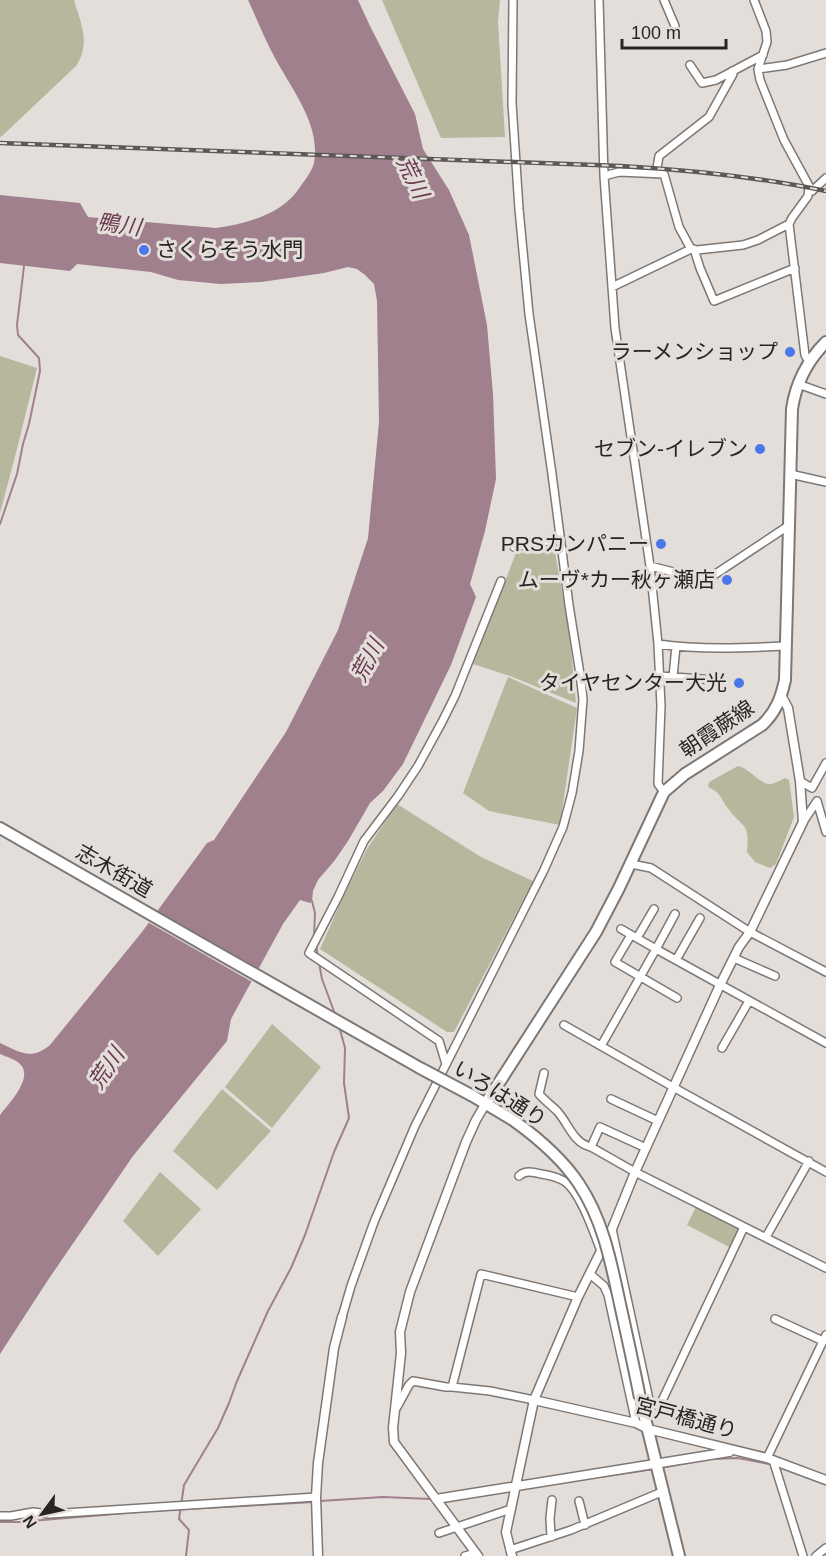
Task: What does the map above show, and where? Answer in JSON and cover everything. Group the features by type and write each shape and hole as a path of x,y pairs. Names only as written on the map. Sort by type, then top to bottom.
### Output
{"main road":[{"name":"朝霞蕨線","path":"486,1103 591,940 619,888 664,792 685,774 762,724 774,712 785,680 792,409 798,384 808,362 826,342"},
{"name":"志木街道","path":"0,828 209,948"},
{"name":"いろは通り","path":"209,948 513,1120 531,1133 557,1158 579,1184 594,1212 605,1241 679,1556"}],"street":[{"path":"318,1556 318,1463 332,1360 351,1286 386,1191 415,1126 544,870 563,827 572,793 579,751 582,686 568,605 529,314 519,209 512,103 513,0"},
{"path":"599,0 604,176 612,287 624,392 650,566 662,706 658,784 664,792"},
{"path":"664,0 675,26"},
{"path":"754,0 766,31 767,42 758,69 760,80 784,140 809,186 808,196 789,224 805,355 808,362"},
{"path":"758,69 787,65 826,53"},
{"path":"690,65 702,83 716,80 763,55"},
{"path":"656,174 659,156 709,117 723,95 733,74 732,71"},
{"path":"604,176 619,172 664,174 679,227 693,249 714,301 795,268"},
{"path":"809,191 813,191 826,178"},
{"path":"612,287 693,249 743,245 789,224"},
{"path":"798,384 826,394"},
{"path":"789,474 826,482"},
{"path":"650,566 689,576 714,575 788,526"},
{"path":"514,547 560,539"},
{"path":"446,1064 439,1041 309,953 364,841 418,766 455,696 501,581"},
{"path":"658,644 752,648 785,646"},
{"path":"673,677 676,646"},
{"path":"660,676 715,680"},
{"path":"781,695 788,708 800,780 803,822"},
{"path":"812,788 826,763"},
{"path":"800,780 812,788 826,832"},
{"path":"664,1491 585,1525 511,1553 506,1532 534,1400 578,1297 612,1229 658,1120 720,985 739,947 750,932 803,822 817,801"},
{"path":"630,862 651,868 750,932 826,972"},
{"path":"654,909 615,963 677,998"},
{"path":"601,1046 675,914"},
{"path":"676,960 700,918"},
{"path":"621,929 826,1043"},
{"path":"734,958 775,976"},
{"path":"722,1048 749,1001"},
{"path":"564,1025 826,1172"},
{"path":"544,1073 539,1094 558,1112 583,1145 591,1147 635,1173 826,1268"},
{"path":"611,1099 658,1120"},
{"path":"465,1556 477,1554 394,1442 393,1428 401,1353 400,1332 410,1292 466,1142 486,1103"},
{"path":"591,1147 600,1126 646,1148"},
{"path":"766,1238 809,1161"},
{"path":"519,1176 529,1172 540,1173 564,1181 588,1217 601,1251"},
{"path":"612,1229 644,1402 660,1405 744,1227"},
{"path":"452,1387 481,1274 578,1297"},
{"path":"590,1274 604,1286 608,1295 636,1423"},
{"path":"775,1318 824,1338 770,1459 803,1556"},
{"path":"395,1410 413,1381 490,1391 534,1400"},
{"name":"宮戸橋通り","path":"534,1400 636,1423 648,1429 770,1459 826,1480"},
{"path":"436,1499 515,1490 658,1468 736,1451"},
{"path":"0,1515 317,1499"},
{"path":"551,1537 552,1500"},
{"path":"579,1501 585,1525"},
{"path":"439,1533 511,1509"},
{"path":"816,1556 826,1548"}],"green space":[{"path":"0,0 74,0 82,25 84,41 81,58 76,66 1,137 0,137"},
{"path":"382,0 500,0 498,22 505,137 441,138"},
{"path":"0,356 37,368 0,513"},
{"path":"555,552 570,638 576,703 510,676 473,664 516,553"},
{"path":"508,677 577,708 560,825 489,811 463,793"},
{"path":"738,766 767,784 785,778 789,780 794,817 776,864 770,868 755,862 747,852 748,842 744,826 732,814 718,793 708,787 709,782"},
{"path":"397,804 481,857 533,881 454,1032 447,1032 320,949 367,849"},
{"path":"272,1024 321,1067 272,1128 225,1087"},
{"path":"222,1089 271,1131 217,1190 173,1151"},
{"path":"160,1172 201,1209 158,1256 123,1221"},
{"path":"696,1207 740,1229 731,1248 687,1225"}],"water":[{"path":"248,0 358,0 415,114 423,149 449,190 469,235 487,325 493,394 496,479 485,531 470,584 476,597 451,665 403,764 383,791 370,803 348,841 318,880 312,901 310,903 300,900 283,924 231,1019 227,1041 133,1156 0,1354 0,1115 22,1084 24,1071 19,1063 0,1054 0,1043 31,1054 50,1045 142,932 207,843 214,840 286,732 338,630 368,538 379,422 377,301 374,284 357,269 348,267 324,273 261,282 221,284 178,280 151,272 77,264 70,271 0,263 0,195 80,203 88,217 216,228 239,224 263,216 274,211 293,196 314,163 313,135 304,108 271,51"}],"pier":[{"path":"154,911 260,972 254,983 146,921"}],"waterway":[{"path":"0,524 17,474 40,371 39,358 18,335 17,325 24,266"},
{"path":"312,901 315,913 314,937"},
{"path":"316,945 318,957"},
{"path":"319,963 322,979 335,1014"},
{"path":"186,1556 189,1530 179,1519 184,1485 218,1428 268,1311 291,1268 349,1118 344,1083 345,1048 339,1026"},
{"path":"713,1459 738,1458 769,1464"},
{"path":"660,1468 692,1462"},
{"path":"777,1466 794,1472"},
{"path":"600,1477 654,1469"},
{"path":"473,1497 503,1492"},
{"path":"320,1501 383,1497 431,1499"},
{"path":"0,1522 314,1502"}],"railway":[{"path":"0,143 621,166 724,175 826,191"}],"place":[{"name":"さくらそう水門","path":"144,250"},
{"name":"ラーメンショップ","path":"790,352"},
{"name":"セブン-イレブン","path":"760,449"},
{"name":"PRSカンパニー","path":"661,544"},
{"name":"ムーヴ*カー秋ヶ瀬店","path":"727,580"},
{"name":"タイヤセンター大光","path":"739,683"}],"water label":[{"name":"荒川","path":"413,177"},
{"name":"鴨川","path":"119,224"},
{"name":"荒川","path":"367,660"},
{"name":"荒川","path":"106,1068"}]}
